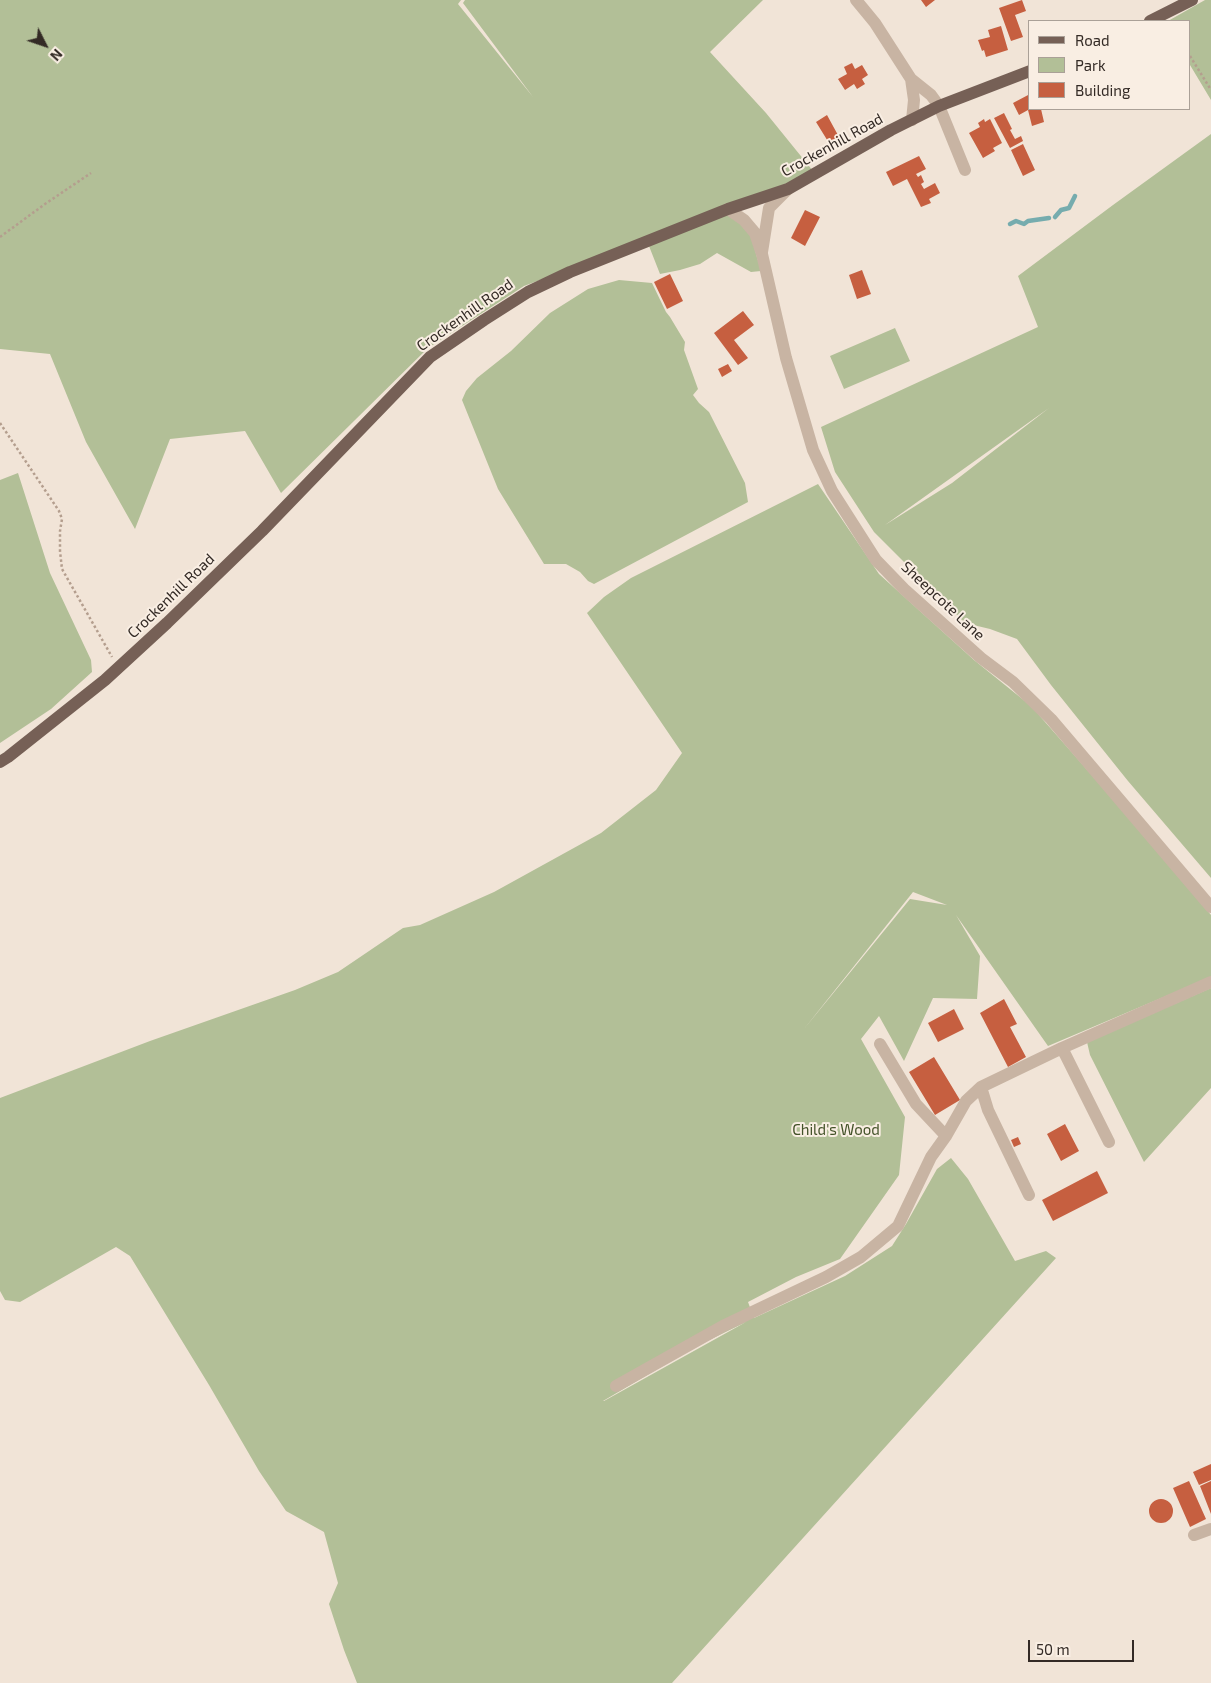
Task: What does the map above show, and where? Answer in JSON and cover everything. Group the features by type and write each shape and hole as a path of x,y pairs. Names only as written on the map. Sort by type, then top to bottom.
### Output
{"main road":[{"path":"1152,20 1192,0"},
{"name":"Crockenhill Road","path":"0,762 53,722 119,667 262,531 430,357 528,292 570,272 728,209 788,189 892,130 939,106 1028,72"}],"street":[{"path":"856,0 875,22 911,79 931,95 939,106 965,170"},
{"path":"911,79 914,100 912,120"},
{"name":"Sheepcote Lane","path":"762,254 769,208 788,189"},
{"name":"Sheepcote Lane","path":"728,209 744,220 755,233 762,254 786,358 814,450 832,491 870,552 904,589 980,658 1013,682 1051,719 1211,907"},
{"path":"616,1386 723,1326 826,1277 861,1257 898,1226 931,1157 946,1136 966,1101 981,1087 1062,1048 1211,982"},
{"path":"880,1044 916,1104 946,1136"},
{"path":"1062,1048 1109,1142"},
{"path":"981,1087 988,1110 1029,1195"},
{"path":"1194,1535 1211,1529"}],"path":[{"path":"1191,58 1211,90"},
{"path":"0,237 91,173"},
{"path":"0,423 59,511 62,519 60,545 62,569 119,667"}],"green space":[{"path":"0,0 461,0 458,4 533,97 463,3 465,0 763,0 710,52 766,113 813,171 787,187 524,286 428,348 281,493 245,431 170,439 135,529 86,442 50,354 0,349"},
{"path":"1205,0 1211,0 1211,100 1191,67 1191,20 1170,20"},
{"path":"1211,134 1211,878 1128,781 1051,685 1017,639 990,629 965,623 874,532 835,472 821,427 1038,327 1018,276","holes":["1049,408 952,483 885,525"]},
{"path":"727,214 742,222 751,236 761,271 751,272 717,253 700,264 660,274 649,246"},
{"path":"619,280 652,283 666,312 685,342 684,350 698,389 693,395 709,412 745,483 748,502 594,584 588,581 580,572 566,564 544,564 498,489 462,400 466,391 477,378 511,351 550,313 588,289"},
{"path":"895,328 910,361 844,389 830,356"},
{"path":"18,473 50,573 91,660 92,672 51,709 0,743 0,480"},
{"name":"Child's Wood","path":"818,484 879,574 974,660 1031,706 1163,856 1211,915 1211,977 1048,1046 956,915 980,956 977,999 933,998 904,1061 879,1016 861,1039 905,1117 899,1175 840,1259 796,1277 748,1302 754,1318 845,1276 892,1246 937,1169 951,1158 968,1179 1015,1261 1046,1251 1056,1258 672,1683 357,1683 329,1604 338,1583 324,1532 286,1511 259,1471 130,1256 116,1247 20,1302 5,1300 0,1291 0,1098 150,1041 295,990 338,972 403,928 420,925 494,892 601,833 656,790 682,753 587,613 604,597 631,578","holes":["913,892 947,905 910,899 804,1029","746,1322 604,1401 603,1401 695,1347"]},
{"path":"1211,988 1211,1088 1144,1162 1090,1055 1087,1042"}],"building":[{"path":"921,0 935,0 926,7"},
{"path":"1022,0 1026,11 1015,15 1023,37 1011,41 999,8"},
{"path":"1001,26 1008,50 986,57 978,40 990,37 988,30"},
{"path":"852,63 855,69 862,65 868,75 862,79 865,84 857,89 854,84 845,90 838,79 847,74 844,67"},
{"path":"1028,95 1028,110 1019,115 1013,103"},
{"path":"1028,110 1041,110 1044,122 1032,126"},
{"path":"1004,113 1015,139 1021,136 1023,141 1010,148 994,118"},
{"path":"827,115 839,137 829,143 816,122"},
{"path":"984,119 985,122 990,119 1002,143 993,148 995,151 983,158 969,133 980,127 978,123"},
{"path":"1023,144 1035,170 1023,176 1011,150"},
{"path":"919,156 926,169 916,174 918,177 921,175 924,182 921,184 924,189 935,183 940,193 929,199 931,203 921,207 907,179 893,186 886,172"},
{"path":"805,210 820,217 805,246 791,238"},
{"path":"862,270 871,294 857,299 849,275"},
{"path":"670,274 683,301 667,309 654,282"},
{"path":"743,311 754,325 734,340 748,358 738,365 714,333"},
{"path":"728,364 732,371 722,377 718,369"},
{"path":"1004,999 1017,1024 1010,1027 1026,1057 1008,1067 980,1013"},
{"path":"954,1009 964,1029 938,1042 928,1023"},
{"path":"934,1057 960,1100 935,1115 909,1072"},
{"path":"1065,1124 1079,1151 1061,1161 1047,1134"},
{"path":"1018,1137 1021,1144 1014,1147 1011,1140"},
{"path":"1097,1171 1108,1193 1053,1221 1042,1200"},
{"path":"1211,1464 1211,1480 1199,1485 1193,1472"},
{"path":"1189,1481 1206,1519 1190,1527 1173,1488"},
{"path":"1211,1481 1211,1514 1200,1486"},
{"path":"1161,1499 1166,1500 1172,1506 1172,1516 1166,1522 1161,1523 1156,1522 1150,1516 1149,1511 1150,1506 1156,1500"}],"waterway":[{"path":"1055,217 1061,210 1069,208 1075,196"},
{"path":"1010,224 1016,221 1024,224 1028,221 1049,218"}]}
